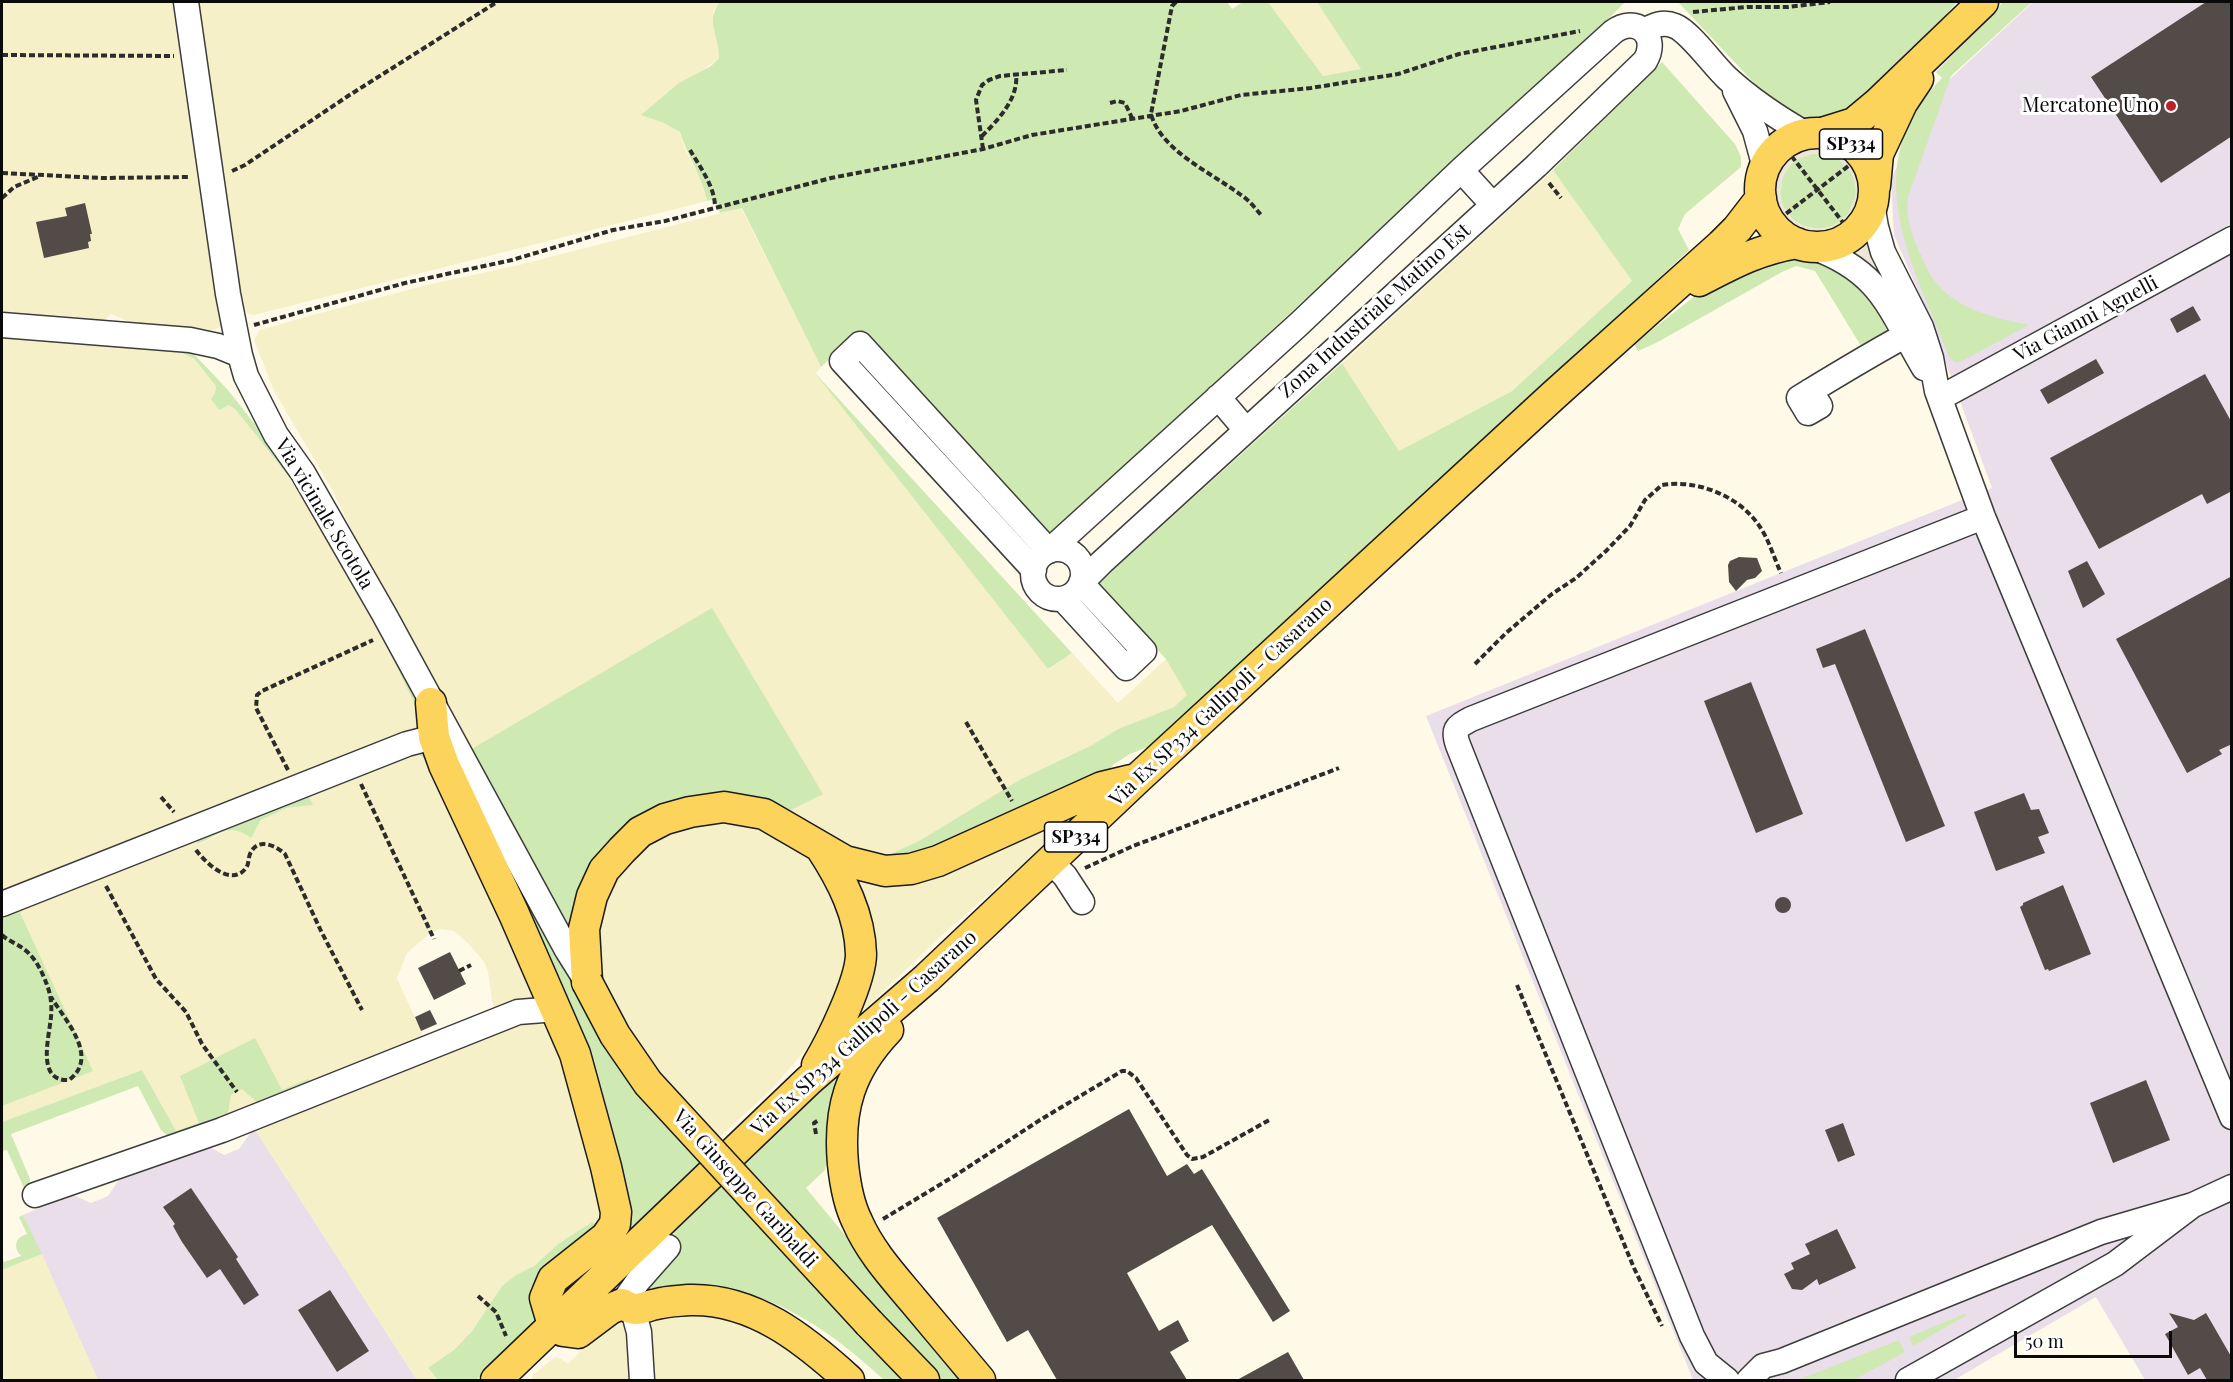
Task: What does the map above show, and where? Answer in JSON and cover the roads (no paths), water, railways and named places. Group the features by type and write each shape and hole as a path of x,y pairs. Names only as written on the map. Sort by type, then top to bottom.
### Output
{"main road":[{"name":"SP334","path":"1945,39 1902,103 1888,131 1878,154 1873,198 1855,238 1826,246 1804,245 1783,236 1772,225 1765,212 1761,198 1761,182 1794,145 1854,123 1878,103 1983,2"},
{"name":"SP334","path":"1794,145 1840,138 1852,145 1862,155 1871,172 1873,198"},
{"name":"Via Ex SP334 Gallipoli - Casarano","path":"496,1380 808,1081 1058,869 1137,778 1737,230 1761,198"},
{"name":"Via Ex SP334 Gallipoli - Casarano","path":"1661,300 1748,256 1770,248 1804,245"},
{"path":"431,703 434,737 453,786 557,1009 575,1054 616,1212 615,1224 606,1237 553,1279 545,1298 553,1325 563,1331 578,1333 610,1309 691,1300 747,1310 781,1326 814,1348 849,1380"},
{"path":"587,982 584,929 592,896 604,870 640,832 665,819 690,812 724,807 764,814 845,861 885,871 911,869 938,861 1102,787 1137,778"},
{"path":"808,1081 830,1043 853,986 861,956 856,920 845,888 821,848"},
{"path":"927,978 915,1004 871,1049 856,1074 845,1102 841,1140 844,1181 856,1220 873,1251 980,1380"},
{"name":"Via Giuseppe Garibaldi","path":"587,982 615,1035 648,1083 924,1380"}],"street":[{"name":"Via vicinale Scotola","path":"186,2 234,330 246,376 267,419 309,482 567,950 587,982"},
{"name":"Zona Industriale Matino Est","path":"1644,32 1654,25 1662,24 1681,29 1728,78 1776,117 1794,145"},
{"name":"Zona Industriale Matino Est","path":"1034,570 1039,558 1308,316 1461,170 1619,27 1629,25 1638,27 1644,32 1651,45 1650,53 1645,61 1493,205 1102,561 1074,593 1063,599"},
{"name":"Zona Industriale Matino Est","path":"1728,78 1755,131 1794,145"},
{"path":"1461,170 1493,205"},
{"path":"1873,198 1876,227 1883,252 1913,332"},
{"name":"Via Gianni Agnelli","path":"1939,394 2232,239"},
{"path":"1804,245 1840,257 1869,279 1932,358 1939,394 1983,517 2232,1117"},
{"path":"2,325 190,340 218,346 240,355"},
{"path":"1810,391 1913,332"},
{"path":"860,344 1050,550 1061,549 1072,553 1079,561 1083,572 1081,583 1144,651 1126,668 1063,599 1051,598 1041,592 1034,582 1034,570 842,361 860,344"},
{"path":"1218,397 1246,430"},
{"path":"1727,1380 1706,1363 1692,1336 1455,736 1455,730 1471,719 1983,517"},
{"path":"2,904 407,744 434,737"},
{"path":"1058,869 1082,902"},
{"path":"35,1195 222,1130 518,1012 557,1009"},
{"path":"1749,1380 1763,1366 1782,1361 2101,1232 2193,1205 2232,1187"},
{"path":"1908,1380 2115,1264 2193,1205"},
{"path":"642,1380 639,1332 628,1307 638,1281 668,1246"}],"place":[{"name":"Mercatone Uno","path":"2171,106"}]}
